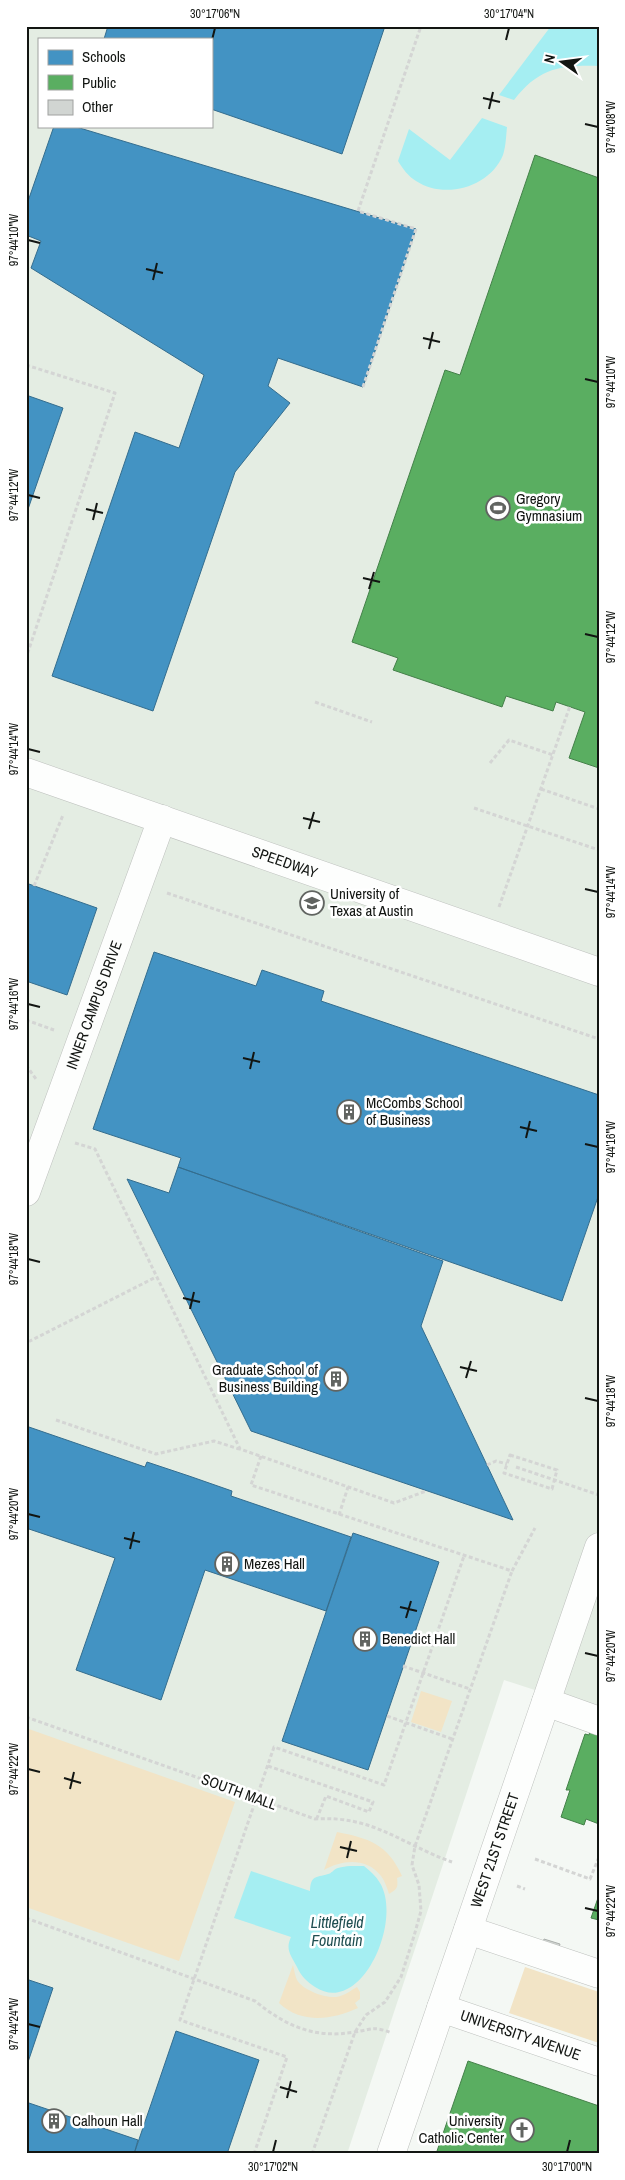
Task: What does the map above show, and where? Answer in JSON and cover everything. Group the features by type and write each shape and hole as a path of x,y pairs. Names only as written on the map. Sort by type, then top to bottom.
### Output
{"street":[{"name":"SPEEDWAY","path":"26,772 599,972"},
{"name":"INNER CAMPUS DRIVE","path":"26,1192 49,1134 162,819"},
{"name":"WEST 21ST STREET","path":"391,2154 599,1547"},
{"path":"546,1702 599,1721"},
{"path":"468,1930 599,1974"},
{"name":"UNIVERSITY AVENUE","path":"441,2008 599,2062"}],"path":[{"path":"363,388 416,229 358,211 421,26"},
{"path":"26,365 115,392 26,658"},
{"path":"315,702 372,722"},
{"path":"490,934 570,706"},
{"path":"490,763 509,740 553,755"},
{"path":"34,886 75,788"},
{"path":"541,789 599,809"},
{"path":"474,808 599,850"},
{"path":"138,884 599,1040"},
{"path":"49,1134 94,1149 240,1449"},
{"path":"26,1334 30,1341 156,1277"},
{"path":"56,1420 156,1454 214,1441 394,1503 426,1491"},
{"path":"510,1455 557,1470 554,1480 552,1489 504,1473 510,1455"},
{"path":"261,1456 251,1485 512,1571"},
{"path":"487,1465 496,1461 507,1464"},
{"path":"516,1467 599,1495"},
{"path":"339,1515 348,1487"},
{"path":"312,2154 355,2032 366,2015 385,2002 401,1977 421,1911 419,1885 412,1866 415,1846 512,1571 535,1528"},
{"path":"254,2154 287,2057 180,2020 274,1747 384,1785 464,1556"},
{"path":"403,1666 470,1689"},
{"name":"SOUTH MALL","path":"26,1716 317,1818 362,1822 391,1833 452,1862"},
{"path":"387,1716 452,1739"},
{"path":"268,1766 373,1802 369,1812 326,1796 317,1818"},
{"path":"535,1859 590,1879 599,1857"},
{"path":"517,1886 525,1888"},
{"path":"26,1918 255,2001 272,2015 291,2025 321,2034 355,2032 376,2027 392,2033"}],"shaded area":[{"name":"University of Texas at Austin","path":"26,26 599,26 599,1711 504,1680 347,2154 26,2154"},
{"path":"421,1691 452,1701 441,1732 411,1722"},
{"path":"26,1728 235,1802 179,1961 26,1907"},
{"path":"337,1832 376,1844 390,1856 402,1876 397,1878 396,1889 389,1894 381,1876 375,1870 361,1863 346,1862 324,1870"},
{"path":"293,1965 296,1978 300,1984 320,1995 339,1996 357,1987 360,1992 360,1999 355,2003 358,2008 338,2015 317,2018 307,2017 288,2010 279,2003"},
{"path":"525,1967 599,1992 599,2043 509,2013"}],"water":[{"path":"551,26 599,26 599,66 573,66 551,71 532,81 514,100 499,95"},
{"path":"482,118 507,127 503,155 497,166 477,182 453,190 428,187 411,177 398,161 409,129 450,160"},
{"name":"Littlefield Fountain","path":"346,1866 364,1866 380,1883 386,1900 386,1920 382,1941 373,1960 362,1977 348,1989 332,1993 315,1987 302,1976 290,1952 289,1942 291,1937 234,1918 251,1871 310,1891 311,1882 314,1878 329,1874 335,1869"}],"building: Schools":[{"path":"108,26 385,26 342,154 212,109 212,38 104,38"},
{"path":"53,128 80,128 416,229 363,387 278,358 268,386 290,403 235,472 153,711 52,676 135,432 179,448 204,375 31,268 41,241 26,235 26,207"},
{"path":"26,395 63,408 26,515"},
{"path":"26,883 97,908 67,995 26,981"},
{"name":"McCombs School of Business","path":"154,952 256,986 262,970 324,991 321,1001 599,1095 599,1194 562,1301 178,1167 181,1158 93,1129"},
{"name":"Graduate School of Business Building","path":"178,1167 443,1261 421,1326 513,1520 251,1431 127,1179 169,1193"},
{"name":"Mezes Hall","path":"26,1426 145,1467 147,1462 189,1476 232,1491 231,1496 351,1537 326,1611 205,1570 161,1700 76,1670 115,1558 26,1528"},
{"name":"Benedict Hall","path":"353,1533 439,1562 368,1770 282,1741"},
{"path":"26,1979 53,1988 26,2068"},
{"path":"176,2031 259,2060 227,2154 134,2154"},
{"name":"Calhoun Hall","path":"26,2102 138,2140 134,2154 26,2154"}],"building: Public":[{"name":"Gregory Gymnasium","path":"535,155 599,178 599,768 569,758 585,712 556,702 553,711 506,696 502,707 393,670 398,658 352,642 445,370 460,375"},
{"path":"590,1731 599,1734 599,1824 586,1819 584,1825 561,1817 570,1790 566,1790 585,1734 589,1735"},
{"path":"599,1895 599,1920 591,1918"},
{"name":"University Catholic Center","path":"468,2061 599,2106 599,2154 436,2154"}],"building: Other":[{"path":"544,1939 560,1944 558,1951 542,1946"}],"place":[{"name":"Gregory Gymnasium","path":"498,508"},
{"name":"University of Texas at Austin","path":"312,903"},
{"name":"McCombs School of Business","path":"349,1112"},
{"name":"Graduate School of Business Building","path":"336,1379"},
{"name":"Mezes Hall","path":"227,1564"},
{"name":"Benedict Hall","path":"365,1639"},
{"name":"Calhoun Hall","path":"54,2121"},
{"name":"University Catholic Center","path":"522,2130"}]}
